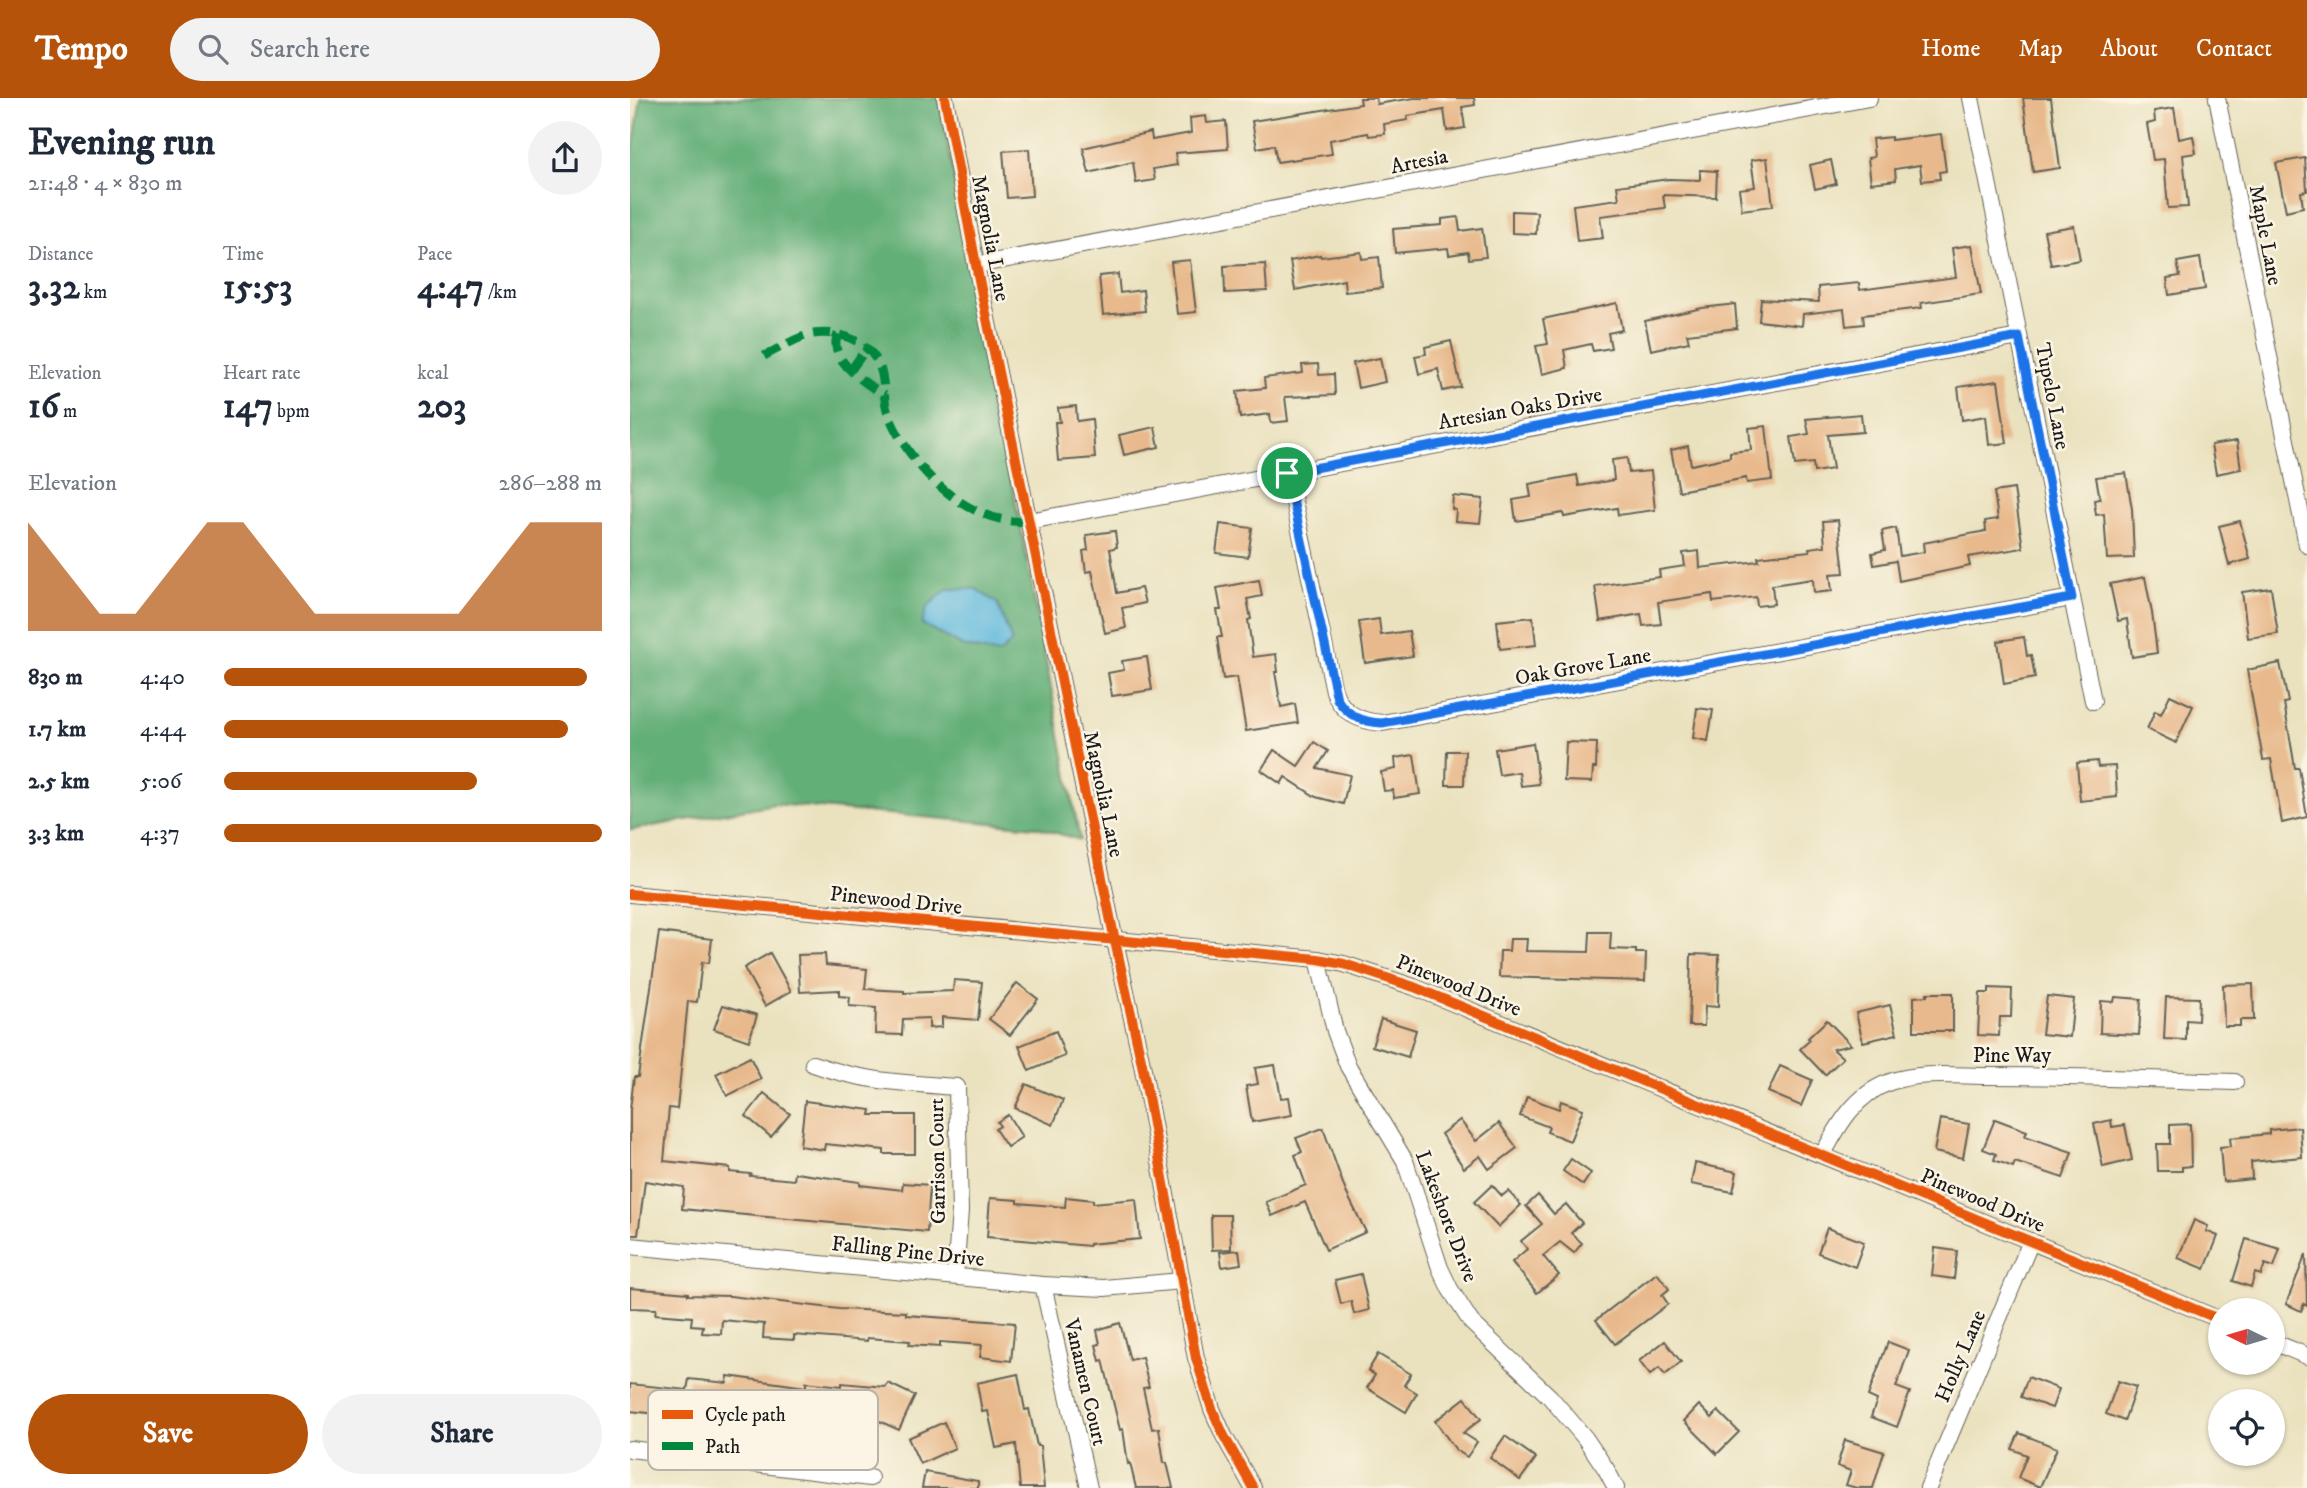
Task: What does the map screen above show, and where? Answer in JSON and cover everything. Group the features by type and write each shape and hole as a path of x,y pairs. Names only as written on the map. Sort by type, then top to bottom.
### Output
{"street":[{"name":"Magnolia Lane","path":"945,98 1028,521 1142,1064 1196,1358 1208,1398 1224,1436 1253,1488"},
{"name":"Artesia","path":"976,265 1869,98"},
{"name":"Tupelo Lane","path":"1971,98 2093,701"},
{"name":"Maple Lane","path":"2217,98 2307,545"},
{"name":"Artesian Oaks Drive","path":"1028,521 2019,337"},
{"name":"Oak Grove Lane","path":"1287,473 1337,699 1351,715 1369,722 1382,723 2072,598"},
{"name":"Pinewood Drive","path":"630,894 1318,959 1357,967 1415,987 2208,1315"},
{"name":"Lakeshore Drive","path":"1318,959 1335,1031 1348,1066 1405,1161 1440,1268 1450,1289 1471,1322 1550,1397 1585,1438 1616,1488"},
{"name":"Garrison Court","path":"813,1064 869,1080 957,1087 960,1211 955,1276"},
{"name":"Pine Way","path":"1823,1154 1839,1124 1862,1099 1891,1082 1904,1079 2039,1076 2235,1082"},
{"name":"Holly Lane","path":"1928,1488 2031,1241"},
{"name":"Falling Pine Drive","path":"630,1245 1044,1286 1104,1288 1181,1281"},
{"name":"Vanamen Court","path":"1044,1286 1088,1488"},
{"path":"2286,1347 2307,1356"},
{"path":"630,1449 648,1451"},
{"path":"804,1470 870,1478"}],"green space":[{"path":"641,98 939,98 1080,840 1037,827 775,804 630,830 630,166"}],"water":[{"path":"947,589 976,589 997,603 1012,642 999,654 962,646 922,624 927,607"}],"building":[{"path":"1360,98 1376,98 1377,104 1414,98 1474,98 1475,105 1462,107 1465,128 1447,131 1444,110 1407,116 1408,120 1384,124 1385,134 1369,136 1368,133 1330,140 1332,154 1277,162 1274,145 1257,148 1252,121 1361,104"},
{"path":"2023,98 2051,98 2060,168 2033,172"},
{"path":"2174,108 2179,139 2193,136 2196,153 2183,155 2188,207 2168,208 2164,159 2153,160 2147,124 2155,122 2154,111"},
{"path":"1206,116 1207,123 1226,121 1228,149 1175,153 1177,165 1153,169 1155,180 1136,183 1133,162 1089,173 1083,148 1151,132 1152,140 1191,133 1190,118"},
{"path":"1941,134 1946,171 1939,172 1940,179 1922,181 1920,165 1895,169 1896,180 1871,183 1868,158 1874,157 1872,139 1891,137 1891,140"},
{"path":"1029,149 1032,196 1007,198 1003,151"},
{"path":"1767,158 1773,206 1742,210 1739,189 1755,187 1751,160"},
{"path":"2305,158 2307,191 2301,192 2303,207 2286,211 2276,163"},
{"path":"1831,160 1836,184 1815,189 1810,165"},
{"path":"1700,170 1717,171 1716,197 1663,195 1665,208 1600,216 1603,238 1577,241 1573,205 1619,199 1617,186 1669,179 1700,180"},
{"path":"1512,211 1537,212 1536,234 1512,233"},
{"path":"1458,217 1460,231 1482,228 1486,257 1469,259 1468,252 1449,255 1448,248 1395,253 1393,229 1442,225 1442,219"},
{"path":"2074,226 2080,260 2051,265 2044,231"},
{"path":"1972,245 1981,294 1921,303 1922,308 1863,315 1864,324 1846,326 1844,309 1803,314 1802,326 1759,321 1761,299 1819,302 1818,287 1859,283 1860,290 1956,277 1952,248"},
{"path":"1361,252 1362,259 1379,257 1382,288 1345,292 1344,280 1295,290 1290,261 1320,255"},
{"path":"2200,258 2205,289 2169,295 2167,278 2180,276 2177,262"},
{"path":"1190,260 1196,312 1177,314 1171,262"},
{"path":"1265,264 1267,291 1225,293 1224,266"},
{"path":"1118,274 1120,293 1143,290 1145,311 1103,315 1099,276"},
{"path":"1617,303 1622,330 1608,333 1611,348 1593,351 1591,344 1564,350 1567,368 1542,374 1536,346 1548,344 1543,319"},
{"path":"1735,304 1737,328 1687,334 1689,342 1651,350 1645,321 1702,308"},
{"path":"1451,341 1461,387 1443,391 1438,369 1419,374 1415,356 1426,354 1425,347"},
{"path":"1380,358 1385,382 1358,388 1353,363"},
{"path":"1318,364 1319,375 1334,374 1335,395 1285,397 1288,421 1271,423 1270,414 1240,418 1237,391 1265,388 1264,378 1303,373 1302,365"},
{"path":"1998,381 2007,443 1989,445 1986,416 1962,420 1958,387"},
{"path":"1076,406 1077,421 1092,419 1095,458 1058,461 1055,422 1060,422 1058,408"},
{"path":"1861,414 1863,432 1828,435 1833,469 1814,472 1813,463 1795,465 1791,437 1809,434 1806,419"},
{"path":"1766,426 1772,480 1747,483 1746,478 1679,491 1671,450 1688,446 1691,465 1730,457 1730,452 1751,450 1749,428"},
{"path":"1155,427 1159,447 1124,455 1119,435"},
{"path":"2237,441 2241,469 2216,474 2211,445"},
{"path":"1627,458 1629,473 1651,471 1655,510 1618,515 1617,508 1564,517 1563,513 1516,521 1513,500 1531,497 1529,484 1577,475 1579,486 1614,480 1612,460"},
{"path":"2126,473 2132,509 2134,558 2107,559 2104,514 2096,515 2094,500 2100,499 2096,477"},
{"path":"2014,489 2023,548 1968,557 1970,566 1899,581 1896,561 1874,565 1872,553 1885,550 1882,531 1896,528 1900,556 1924,552 1923,543 1986,531 1985,521 1998,519 1994,492"},
{"path":"1453,496 1483,499 1480,523 1455,521"},
{"path":"1838,520 1844,573 1830,574 1832,591 1814,593 1813,579 1772,585 1774,604 1757,606 1756,597 1713,602 1712,594 1658,602 1661,624 1643,626 1641,614 1600,621 1595,586 1660,577 1659,570 1685,566 1683,553 1699,551 1700,568 1810,551 1809,548 1825,546 1823,521"},
{"path":"2240,521 2250,559 2229,565 2219,526"},
{"path":"1220,524 1252,528 1248,557 1216,553"},
{"path":"1115,531 1117,547 1110,549 1117,593 1141,588 1145,603 1122,608 1126,628 1105,633 1092,571 1086,572 1083,551 1088,550 1086,535"},
{"path":"2145,577 2157,653 2132,657 2127,619 2118,621 2110,584"},
{"path":"1259,580 1262,596 1247,599 1253,657 1276,654 1278,672 1275,672 1281,707 1295,704 1298,723 1246,731 1237,677 1223,679 1217,637 1222,637 1217,610 1221,610 1217,588"},
{"path":"2271,588 2278,634 2248,638 2242,592"},
{"path":"1533,617 1536,645 1500,649 1497,621"},
{"path":"1379,619 1381,635 1409,631 1413,656 1365,663 1359,622"},
{"path":"2024,637 2035,678 2004,684 1998,641"},
{"path":"1147,657 1152,690 1112,696 1108,673 1124,670 1122,661"},
{"path":"2280,663 2288,702 2284,703 2295,768 2299,768 2307,817 2282,823 2271,759 2263,760 2247,670"},
{"path":"2170,695 2193,706 2176,743 2147,729 2155,711 2161,714"},
{"path":"1697,708 1713,710 1708,741 1693,738"},
{"path":"1314,742 1328,751 1317,768 1350,775 1343,804 1316,797 1285,777 1281,784 1261,770 1274,750 1298,766"},
{"path":"1566,742 1597,743 1596,768 1593,768 1592,782 1564,781"},
{"path":"1533,743 1539,784 1521,786 1519,772 1499,775 1495,749"},
{"path":"1447,751 1465,751 1464,785 1446,785"},
{"path":"1414,755 1420,794 1394,798 1393,790 1384,791 1381,772 1396,769 1395,758"},
{"path":"2097,761 2098,767 2115,766 2117,797 2080,801 2077,763"},
{"path":"659,932 712,939 709,963 702,962 697,1002 688,1001 677,1109 669,1108 664,1161 730,1168 730,1172 751,1174 750,1176 794,1180 795,1173 902,1190 903,1183 930,1185 927,1232 682,1209 684,1187 645,1181 638,1235 630,1235 630,1110 634,1077 638,1077"},
{"path":"1590,932 1611,932 1610,949 1646,953 1645,981 1499,977 1500,951 1509,951 1510,939 1527,939 1526,951 1589,952"},
{"path":"770,953 791,991 765,1006 744,968"},
{"path":"825,954 826,965 867,969 865,989 904,993 953,991 954,980 982,982 978,1020 942,1017 942,1027 929,1028 929,1018 903,1019 902,1035 875,1034 876,1008 849,1006 850,997 839,996 839,990 800,992 798,955"},
{"path":"1691,954 1719,955 1718,1007 1705,1006 1704,1026 1689,1026"},
{"path":"1017,983 1038,999 1010,1035 989,1019"},
{"path":"2253,984 2254,1020 2240,1020 2240,1026 2224,1026 2223,985"},
{"path":"1989,988 2012,989 2011,1017 2000,1017 1999,1036 1978,1035 1980,993 1989,993"},
{"path":"1927,993 1953,993 1953,1031 1914,1031 1914,997 1927,996"},
{"path":"2047,996 2074,999 2070,1037 2042,1034"},
{"path":"2115,997 2141,999 2139,1035 2100,1033 2101,1001 2114,1002"},
{"path":"2166,997 2199,998 2198,1021 2186,1020 2186,1040 2164,1039"},
{"path":"723,1005 757,1015 749,1041 714,1029"},
{"path":"1890,1005 1897,1034 1863,1042 1856,1013"},
{"path":"1381,1019 1416,1030 1408,1057 1372,1046"},
{"path":"1827,1020 1851,1045 1833,1049 1843,1058 1825,1075 1800,1049"},
{"path":"1056,1031 1065,1056 1029,1071 1019,1046"},
{"path":"750,1057 761,1079 727,1096 716,1074"},
{"path":"1275,1065 1281,1098 1289,1097 1292,1115 1252,1122 1246,1086 1258,1084 1255,1068"},
{"path":"1780,1066 1812,1080 1801,1106 1768,1092"},
{"path":"1026,1084 1063,1100 1053,1125 1015,1108"},
{"path":"764,1093 790,1114 771,1137 746,1116"},
{"path":"1527,1097 1559,1109 1561,1101 1583,1109 1570,1141 1547,1132 1549,1127 1520,1116"},
{"path":"805,1101 871,1110 870,1115 915,1115 915,1154 884,1154 884,1150 825,1144 824,1150 800,1146"},
{"path":"1008,1115 1022,1137 1007,1147 995,1129 1000,1126 997,1122"},
{"path":"1940,1119 1969,1124 1963,1158 1934,1152"},
{"path":"1995,1119 2027,1131 2025,1136 2072,1152 2063,1178 2015,1162 2013,1167 1994,1160 1996,1154 1983,1149"},
{"path":"1460,1120 1476,1141 1499,1123 1517,1148 1489,1169 1480,1156 1464,1168 1441,1134"},
{"path":"2111,1120 2112,1127 2125,1125 2132,1160 2103,1167 2094,1124"},
{"path":"2190,1124 2191,1166 2182,1167 2182,1171 2158,1171 2157,1144 2170,1144 2170,1125"},
{"path":"2300,1127 2302,1157 2251,1162 2252,1179 2223,1182 2220,1147 2231,1146 2230,1138 2269,1134 2269,1130"},
{"path":"1323,1128 1346,1192 1366,1232 1326,1250 1305,1202 1272,1216 1266,1202 1306,1185 1295,1155 1302,1152 1296,1138"},
{"path":"1571,1159 1591,1173 1583,1185 1563,1171"},
{"path":"1695,1163 1737,1172 1733,1192 1691,1184"},
{"path":"1492,1185 1502,1196 1508,1191 1521,1205 1498,1227 1474,1202"},
{"path":"1538,1195 1554,1214 1566,1204 1582,1223 1571,1233 1582,1243 1574,1253 1560,1242 1543,1256 1559,1275 1537,1293 1512,1262 1527,1249 1521,1241 1542,1224 1526,1206"},
{"path":"1066,1197 1093,1200 1093,1203 1136,1199 1140,1239 1089,1246 987,1237 990,1198 1065,1207"},
{"path":"1211,1215 1230,1215 1231,1249 1212,1250"},
{"path":"2194,1220 2208,1226 2206,1231 2218,1236 2205,1269 2178,1258"},
{"path":"1827,1228 1864,1242 1855,1267 1818,1253"},
{"path":"2246,1239 2280,1249 2274,1267 2265,1264 2261,1275 2255,1273 2251,1287 2233,1281"},
{"path":"1935,1248 1957,1251 1954,1279 1932,1276"},
{"path":"1239,1250 1241,1264 1222,1267 1220,1252"},
{"path":"2306,1254 2307,1306 2304,1304 2301,1311 2286,1304"},
{"path":"1657,1273 1669,1289 1662,1295 1668,1304 1615,1344 1596,1320"},
{"path":"1361,1274 1369,1310 1354,1314 1351,1301 1341,1304 1335,1280"},
{"path":"630,1288 1015,1323 1011,1361 980,1357 982,1345 940,1342 940,1347 909,1345 910,1341 867,1338 867,1341 794,1335 794,1340 763,1338 764,1324 722,1320 721,1334 702,1333 703,1326 691,1325 692,1317 655,1314 656,1309 630,1308"},
{"path":"1120,1323 1130,1360 1142,1357 1149,1387 1143,1388 1152,1429 1159,1428 1164,1463 1167,1463 1173,1488 1136,1488 1130,1463 1128,1464 1123,1429 1120,1430 1103,1360 1100,1361 1096,1345 1100,1344 1097,1330"},
{"path":"1665,1341 1681,1362 1665,1375 1659,1368 1650,1375 1639,1361"},
{"path":"1888,1342 1909,1350 1896,1387 1910,1392 1897,1427 1871,1417 1877,1400 1868,1396"},
{"path":"1378,1354 1411,1374 1404,1385 1417,1393 1406,1412 1367,1388 1375,1375 1368,1371"},
{"path":"1018,1374 1025,1410 1029,1409 1037,1446 1040,1446 1044,1488 1020,1488 1016,1444 996,1448 988,1411 982,1412 977,1383"},
{"path":"728,1376 806,1387 806,1382 885,1387 888,1383 915,1396 899,1430 878,1420 878,1390 687,1390 689,1379 727,1383"},
{"path":"2028,1377 2059,1389 2052,1408 2021,1397"},
{"path":"2118,1381 2136,1387 2124,1421 2106,1414"},
{"path":"630,1384 687,1390 648,1390 648,1413 630,1411"},
{"path":"1465,1398 1481,1419 1463,1433 1477,1442 1467,1457 1456,1450 1435,1421"},
{"path":"1699,1405 1712,1418 1718,1411 1739,1432 1717,1454 1684,1421"},
{"path":"944,1422 955,1448 920,1464 908,1438"},
{"path":"2019,1433 2057,1448 2040,1487 2018,1478 2027,1455 2012,1449"},
{"path":"1505,1436 1536,1458 1520,1480 1490,1458"},
{"path":"1845,1440 1884,1452 1873,1488 1846,1485 1851,1471 1837,1466"},
{"path":"925,1472 978,1481 978,1488 922,1488"}],"marked path":[{"path":"764,356 813,334 838,334 860,343 876,360 882,376 886,408 898,433 910,454 926,472 963,504 984,514 1006,520 1029,521"},
{"path":"838,334 836,343 843,362 859,378 885,395"},
{"path":"851,370 868,346"}],"cycle path":[{"path":"945,98 976,265 1142,1064 1196,1358 1212,1409 1253,1488"},
{"path":"630,894 1318,959 1344,964 1414,987 2208,1315"}],"route":[{"path":"2019,337 2072,598 1382,723 1369,722 1351,715 1343,708 1334,691 1287,473 2019,337"}]}
